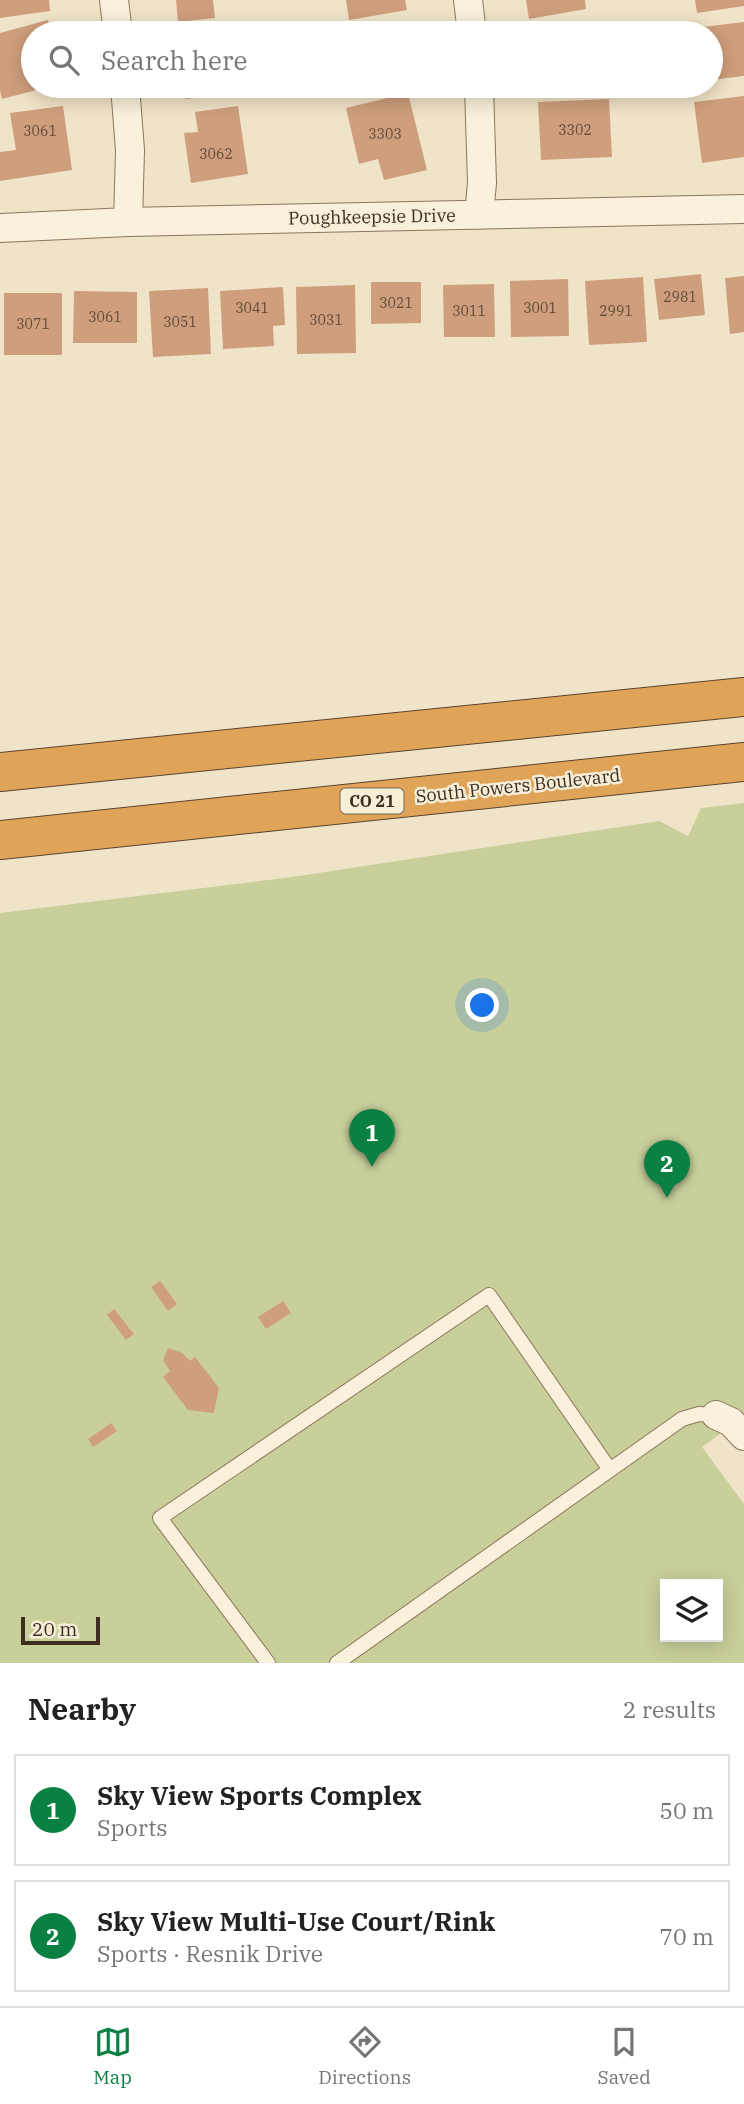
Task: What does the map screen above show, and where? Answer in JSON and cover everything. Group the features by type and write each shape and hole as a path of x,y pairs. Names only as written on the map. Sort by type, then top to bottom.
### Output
{"highway":[{"path":"0,772 744,697"},
{"name":"South Powers Boulevard","path":"0,841 744,762"}],"street":[{"path":"114,0 117,21"},
{"path":"468,0 471,21"},
{"path":"126,98 130,150 128,222"},
{"path":"479,215 482,183 480,98"},
{"name":"Poughkeepsie Drive","path":"0,228 128,222 744,209"},
{"path":"716,1415 731,1422 744,1436"}],"lane":[{"path":"268,1663 160,1518 488,1295 610,1471"},
{"path":"337,1663 682,1419 699,1414 716,1415"}],"green space":[{"path":"744,803 744,1417 702,1447 744,1504 744,1663 0,1663 0,913 292,877 659,821 688,836 701,808"}],"building":[{"path":"0,0 49,0 50,11 0,18"},
{"path":"176,0 213,0 215,18 178,21"},
{"path":"346,0 405,0 407,10 349,20"},
{"path":"526,0 585,0 586,9 529,19"},
{"path":"695,0 744,0 744,6 697,13"},
{"path":"744,22 744,76 723,79 723,24"},
{"path":"21,27 21,94 2,99 0,91 0,33"},
{"path":"744,96 744,157 702,163 694,102"},
{"path":"387,98 409,98 427,170 384,180 378,159 359,164 346,108"},
{"path":"609,99 612,157 541,160 538,102"},
{"path":"63,106 72,170 0,181 0,152 16,150 10,113"},
{"path":"238,106 248,174 191,183 184,133 198,132 195,112"},
{"path":"701,274 705,315 659,320 654,279"},
{"path":"744,276 744,332 730,334 725,278"},
{"path":"643,277 647,342 589,345 585,281"},
{"path":"568,279 569,336 511,337 510,281"},
{"path":"371,282 421,282 421,323 371,324"},
{"path":"494,284 495,337 444,337 443,285"},
{"path":"355,285 356,353 297,354 296,287"},
{"path":"283,287 285,325 273,326 274,346 223,349 220,291"},
{"path":"208,288 211,354 153,357 149,291"},
{"path":"74,291 137,292 137,343 73,343"},
{"path":"4,293 62,293 62,355 4,355"},
{"path":"160,1281 177,1304 168,1311 151,1287"},
{"path":"283,1301 291,1313 266,1329 258,1317"},
{"path":"114,1309 134,1334 126,1340 107,1315"},
{"path":"168,1348 182,1353 190,1361 195,1357 219,1388 214,1413 188,1410 163,1377 170,1371 163,1360"},
{"path":"111,1423 117,1431 93,1447 88,1439"}],"place":[{"name":"Sky View Sports Complex","path":"372,1167"},
{"name":"Sky View Multi-Use Court/Rink","path":"667,1198"}]}
